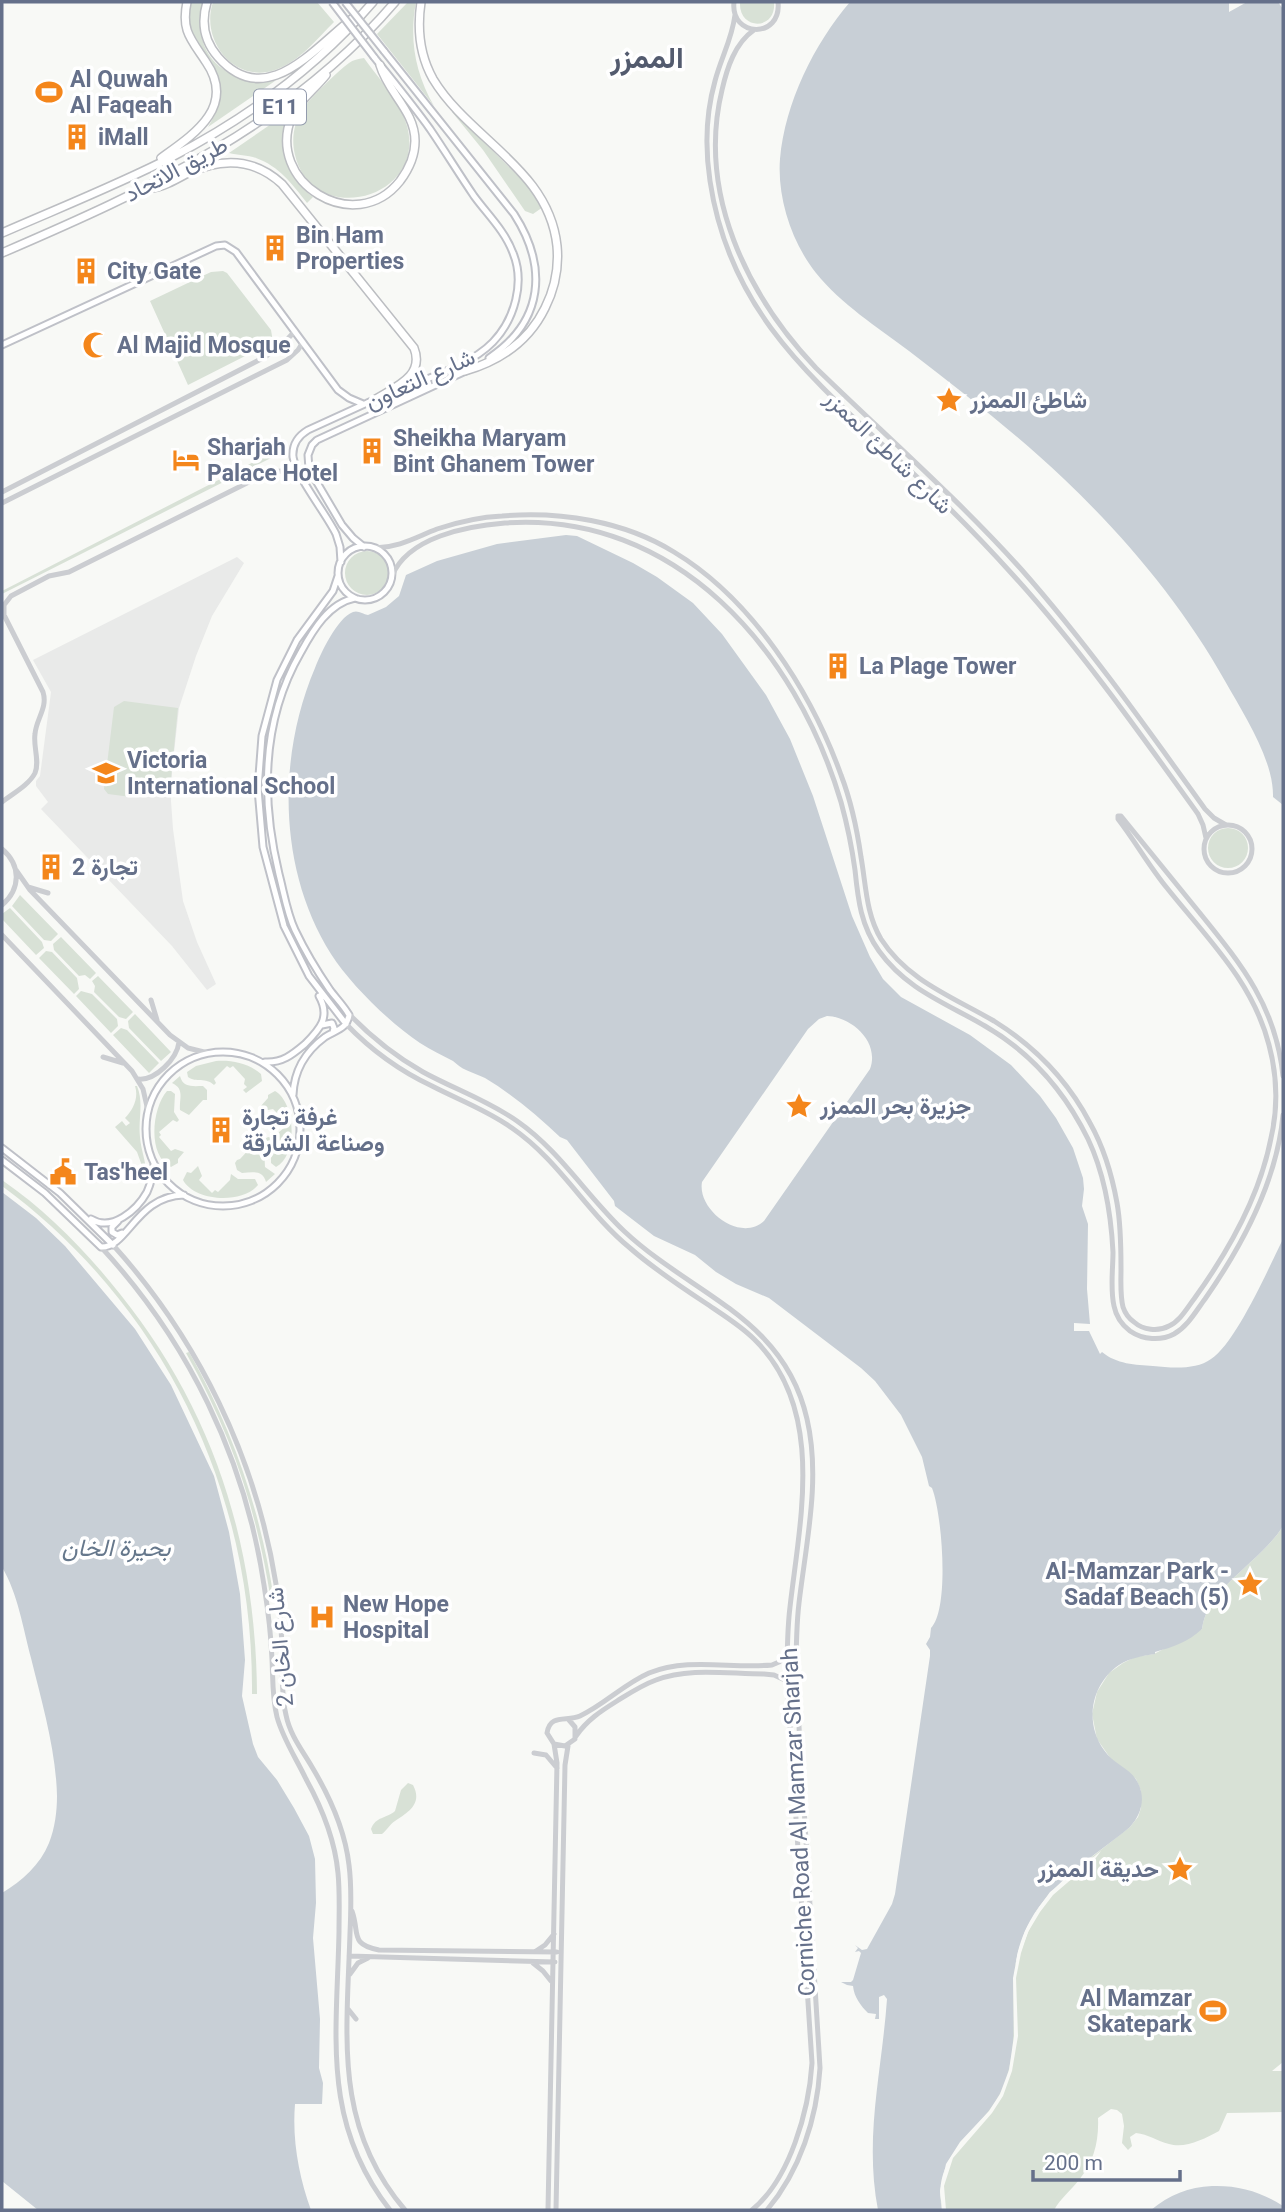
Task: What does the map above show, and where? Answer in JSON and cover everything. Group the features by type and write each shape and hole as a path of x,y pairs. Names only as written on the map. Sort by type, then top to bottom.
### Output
{"highway":[{"path":"145,170 197,132 206,122 214,103 215,82 211,69 190,39 185,26 187,2"},
{"path":"207,2 204,31 214,52 224,64 237,73 261,78 291,70 370,5"},
{"name":"طريق الاتحاد","path":"2,254 147,188 200,160 294,96 361,38 395,2"},
{"path":"421,2 420,46 433,79 450,101 531,182 547,208 557,243 557,267 552,290 536,323 520,341 501,356 465,371"},
{"name":"طريق الاتحاد","path":"2,233 145,170 218,130 273,93 326,51 370,5"},
{"path":"336,61 295,112 289,126 287,142 295,171 309,188 324,199 348,205 371,201 385,195 402,179 413,158 415,138 411,122 384,78 380,65"},
{"path":"147,188 159,187 199,168 225,162 253,165 276,178 293,195 414,348 417,359 411,376 376,399"}],"main road":[{"name":"شارع التعاون","path":"297,467 293,452 301,435 463,362 487,348 510,317 518,282 514,253 504,235 476,199 432,131 332,2"},
{"name":"شارع التعاون","path":"307,463 309,452 317,440 465,371 498,352 521,328 530,311 535,291 534,254 514,214 345,2"},
{"path":"2,345 222,245 233,249 341,393 366,404"},
{"path":"341,562 352,550 375,548 389,561 392,576 387,588 379,596 367,600 355,598 345,591 338,576 341,562 337,534 297,467 302,463 307,463 342,525 364,547"},
{"name":"Corniche Road Al Mamzar Sharjah","path":"338,576 333,592 304,630 283,666 268,708 258,763 258,804 261,832 280,914 294,951 315,985 346,1024"},
{"name":"Corniche Road Al Mamzar Sharjah","path":"348,1013 323,979 294,928 268,818 267,764 277,710 298,658 333,608 342,601 355,598"},
{"path":"322,1025 324,1007 315,985 323,979"},
{"path":"293,1094 295,1078 304,1058 322,1039 346,1024 348,1013"},
{"path":"262,1062 276,1062 289,1057 322,1025 333,1024 334,1030 330,1034"},
{"path":"236,1052 262,1062 280,1076 293,1094 301,1121 300,1142 291,1167 276,1185 257,1198 228,1206 206,1204 184,1195 165,1179 154,1164 146,1137 148,1111 157,1088 170,1073 190,1059 208,1053 236,1052"},
{"name":"شارع الخان 2","path":"2,1148 47,1182 113,1245"},
{"name":"شارع الخان 2","path":"2,1160 45,1193 101,1247"},
{"path":"80,1211 102,1224 120,1218 133,1209 146,1193 154,1164"},
{"path":"101,1247 113,1245 156,1201 184,1195"},
{"path":"120,1218 112,1227 114,1234 120,1234 130,1226"}],"street":[{"name":"شارع شاطئ الممزر","path":"734,2 732,33 710,98 708,163 712,197 723,239 751,300 776,337 810,376 967,526 1060,629 1111,692 1198,814 1206,838"},
{"name":"شارع شاطئ الممزر","path":"778,2 774,22 765,28 754,30 744,38 727,71 719,107 716,146 721,195 732,236 765,305 790,340 816,368 974,520 1038,589 1118,687 1205,809 1226,825"},
{"path":"734,15 742,25 754,30"},
{"path":"2,492 265,357 281,346 295,331"},
{"path":"2,503 287,360 303,342"},
{"path":"2,802 35,772 35,730 45,703 43,692 4,615 4,605 8,597 49,576 73,570 269,472 281,471 303,477"},
{"path":"375,548 400,546 436,530 474,519 552,515 600,523 639,535 674,552 731,597 764,635 793,676 816,716 835,758 859,845 869,910 883,942 898,960 931,987 1004,1028 1036,1053 1072,1094 1093,1129 1107,1162 1116,1197 1123,1306 1128,1316 1142,1327 1153,1330 1174,1323 1226,1249 1258,1181 1268,1152 1275,1105 1274,1074 1269,1043 1258,1013 1234,970 1162,883 1118,816 1170,876 1241,965 1255,987 1273,1026 1283,1076"},
{"path":"392,576 399,562 410,552 439,538 491,525 530,523 570,526 621,539 657,554 703,584 731,611 764,650 792,691 815,735 841,804 851,846 859,909 874,945 891,965 917,988 944,1006 987,1027 1019,1050 1056,1088 1085,1133 1107,1198 1112,1240 1113,1303 1117,1316 1126,1328 1152,1339 1174,1334 1185,1325 1205,1298 1244,1234 1272,1170 1283,1115"},
{"path":"1226,825 1240,828 1250,838 1252,851 1243,868 1228,873 1216,870 1210,865 1204,852 1206,838 1214,829 1226,825"},
{"path":"2,849 28,887 158,1023 178,1042 208,1053"},
{"path":"2,905 14,890 16,870"},
{"path":"1162,883 1164,876 1170,876"},
{"path":"28,887 48,893"},
{"path":"2,935 126,1064 138,1079 148,1111"},
{"path":"151,1000 158,1023"},
{"name":"Corniche Road Al Mamzar Sharjah","path":"348,1013 379,1042 412,1066 484,1101 530,1131 561,1159 621,1228 654,1257 765,1338 782,1359 799,1393 808,1421 812,1489 797,1623 796,1678 820,2068 816,2103 808,2136 794,2167 766,2210"},
{"name":"Corniche Road Al Mamzar Sharjah","path":"346,1024 380,1055 404,1071 483,1110 528,1139 561,1172 617,1237 759,1344 775,1365 790,1396 801,1432 804,1459 787,1681 812,2063 800,2130 773,2186 752,2210"},
{"path":"138,1079 153,1076 174,1056 178,1050 178,1042"},
{"path":"103,1056 126,1064"},
{"path":"1085,1133 1093,1129"},
{"path":"1107,1198 1116,1197"},
{"name":"شارع الخان 2","path":"113,1245 156,1297 190,1348 214,1393 239,1450 264,1529 274,1570 281,1626 283,1704 292,1734 319,1779 340,1825 349,1865 351,1908 348,2081 357,2124 369,2155 385,2185 405,2210"},
{"name":"شارع الخان 2","path":"101,1247 146,1300 175,1343 207,1400 229,1451 247,1506 261,1563 269,1622 274,1705 286,1743 324,1815 336,1859 339,1894 335,2056 343,2117 355,2152 389,2209"},
{"path":"673,1280 678,1273"},
{"path":"803,1488 812,1489"},
{"path":"568,1745 559,1747 554,1744 548,1736 549,1725 557,1719 569,1720 586,1713 635,1680 658,1670 692,1664 772,1665 787,1655"},
{"path":"556,2210 565,1765 568,1745 585,1724 603,1710 643,1685 665,1677 693,1673 764,1674 778,1676 787,1681"},
{"path":"272,1689 282,1689"},
{"path":"274,1705 283,1704"},
{"path":"569,1720 575,1727 576,1736"},
{"path":"548,2210 557,1768 554,1744"},
{"path":"534,1753 546,1755 557,1768"},
{"path":"351,1908 356,1937 370,1948 561,1952"},
{"path":"535,1952 554,1934"},
{"path":"349,1956 561,1962"},
{"path":"349,1977 358,1963 371,1957"},
{"path":"530,1961 552,1982"},
{"path":"348,2009 356,2019"},
{"path":"332,2092 337,2080"},
{"path":"348,2081 356,2088"},
{"path":"376,2203 389,2209"}],"shaded area":[{"path":"191,2 203,2 200,21 202,37 215,62 241,77 257,81 275,81 208,127 216,110 219,84 214,66 192,34 189,19"},
{"path":"213,2 317,2 334,22 292,62 260,73 246,71 234,65 216,44 211,31"},
{"path":"408,2 416,2 413,29 415,56 422,81 434,106 377,34"},
{"path":"740,2 774,2 773,12 770,18 757,24 745,18"},
{"path":"364,58 389,90 404,117 409,151 400,172 385,187 365,196 344,198 323,192 306,178 295,155 294,131 300,114 318,92 349,63"},
{"path":"290,111 285,136 286,158 294,178 313,197 307,203 272,166 253,157 229,153"},
{"path":"453,111 531,189 543,207 533,214 525,211"},
{"path":"223,271 271,330 273,342 188,385 150,301 211,272"},
{"path":"269,454 271,458 2,594 2,591"},
{"path":"367,551 382,558 389,573 382,588 367,595 352,588 345,573 352,558"},
{"name":"Victoria International School","path":"237,557 244,563 212,616 179,708 172,771 173,829 183,901 197,942 216,984 207,990 172,946 41,809 48,802 36,786 36,781 40,776 51,692 33,660"},
{"path":"124,701 178,708 170,789 133,784 131,797 108,794 104,789 114,707"},
{"path":"1228,828 1242,834 1248,848 1242,862 1228,868 1214,862 1208,848 1214,834"},
{"path":"20,895 58,934 51,941 44,940 12,906"},
{"path":"10,908 42,942 44,948 36,955 2,919 2,914"},
{"path":"61,937 96,973 90,979 85,975 79,976 54,950 53,944"},
{"path":"46,951 52,952 77,978 79,989 74,994 39,958"},
{"path":"98,976 133,1012 126,1019 119,1017 94,992 92,981"},
{"path":"81,991 92,994 117,1019 118,1026 111,1033 76,996"},
{"path":"135,1014 171,1052 161,1061 129,1028 128,1021"},
{"path":"121,1028 127,1030 159,1063 149,1073 113,1035"},
{"path":"216,1061 245,1065 261,1074 262,1081 246,1093 243,1090 247,1087 244,1084 245,1079 233,1066 227,1066 214,1079 214,1085 188,1077 187,1072 196,1066"},
{"path":"180,1076 186,1084 203,1086 207,1090 207,1100 203,1100 189,1115 180,1110 180,1091 172,1083"},
{"path":"135,1086 140,1099 140,1137 146,1177 137,1152 115,1127 122,1121 126,1126 130,1123 125,1118 134,1104"},
{"path":"167,1091 175,1094 174,1112 179,1120 173,1120 159,1132 159,1137 171,1151 175,1149 184,1152 178,1163 171,1167 158,1153 154,1131 158,1108"},
{"path":"275,1091 287,1106 292,1129 288,1152 276,1167 271,1163 271,1146 265,1139 272,1138 285,1127 285,1121 273,1109 260,1107 268,1095"},
{"path":"254,1144 264,1148 265,1167 275,1174 266,1182 260,1174 237,1170 235,1163"},
{"path":"198,1166 202,1176 199,1180 212,1193 215,1190 218,1192 230,1180 231,1174 238,1179 255,1179 258,1185 251,1191 231,1198 198,1193 183,1180 187,1172 191,1173"},
{"path":"2,1180 50,1218 94,1262 153,1339 181,1385 223,1482 238,1533 255,1639 257,1694 252,1694 248,1619 237,1547 216,1476 188,1409 153,1346 110,1287 59,1234 2,1186"},
{"path":"189,1352 219,1411 243,1472 261,1535 274,1600 271,1601 258,1535 240,1473 216,1413 186,1353"},
{"name":"حديقة الممزر","path":"1283,1526 1283,2062 1272,2071 1283,2071 1283,2112 1227,2113 1219,2131 1201,2140 1181,2145 1169,2144 1136,2133 1130,2137 1132,2146 1128,2150 1122,2143 1122,2114 1111,2109 1098,2118 1098,2135 1092,2159 1079,2180 1054,2210 942,2210 940,2201 946,2164 977,2125 1015,1965 1037,1910 1084,1863 1130,1827 1141,1808 1141,1791 1136,1779 1111,1759 1097,1739 1092,1714 1097,1692 1109,1673 1123,1663 1135,1657 1154,1654 1202,1629 1206,1614 1224,1588 1274,1539"},
{"path":"408,1783 413,1785 416,1792 413,1807 382,1834 373,1834 371,1829 376,1822 395,1811 401,1790"}],"water":[{"path":"850,2 1229,2 1229,12 1247,2 1278,2 1283,9 1283,805 1273,797 1268,768 1256,737 1209,653 1172,600 1131,549 1064,479 1027,445 969,397 860,315 826,284 807,261 793,234 781,189 780,159 783,138 803,75 825,36"},
{"path":"577,536 657,577 693,603 722,634 766,695 790,739 813,796 852,916 883,979 901,997 970,1035 1011,1065 1040,1096 1073,1148 1083,1178 1082,1206 1088,1224 1087,1289 1090,1324 1074,1323 1074,1331 1089,1331 1100,1354 1102,1352 1113,1359 1140,1365 1191,1367 1205,1363 1221,1350 1231,1337 1261,1285 1283,1239 1283,1526 1274,1539 1224,1588 1206,1614 1202,1629 1180,1644 1119,1665 1102,1682 1094,1704 1094,1728 1108,1755 1131,1773 1138,1783 1142,1795 1139,1812 1130,1827 1062,1881 1030,1921 1016,1962 1013,2042 1005,2082 997,2099 962,2142 944,2171 942,2210 878,2210 874,2183 873,2130 887,1999 884,1995 879,1997 879,2019 875,2019 876,2014 868,2013 858,2001 853,1986 841,1982 853,1980 861,1953 855,1952 858,1948 855,1945 862,1950 867,1949 895,1894 930,1656 926,1644 941,1602 939,1518 922,1457 901,1415 875,1381 861,1368 769,1298 736,1284 695,1255 654,1236 615,1206 614,1201 567,1140 505,1091 420,1043 384,1014 349,978 331,954 314,921 301,886 289,813 289,775 303,702 330,637 341,621 353,612 368,615 386,607 399,596 406,575 437,561 497,544","holes":["836,1017 862,1033 871,1049 870,1069 764,1221 754,1227 733,1226 722,1220 706,1203 702,1182 808,1029 819,1019"]},
{"name":"بحيرة الخان","path":"2,1192 36,1218 65,1246 135,1329 171,1385 214,1476 229,1532 240,1594 245,1660 242,1696 253,1744 258,1757 277,1780 294,1808 309,1836 315,1859 316,1903 313,1938 320,2019 319,2068 323,2083 322,2104 295,2104 294,2118 297,2158 311,2210 38,2210 2,2181 2,1893 30,1872 45,1851 54,1825 57,1796 54,1761 44,1709 16,1600 2,1567"},
{"path":"1212,2186 1240,2188 1258,2193 1283,2206 1283,2210 1151,2210 1180,2193"}],"pier":[{"path":"1101,1851 1053,1895 1028,1932 1016,1978 1018,2036 1012,2071 1003,2096 992,2113 953,2158 944,2186 946,2210 942,2210 940,2191 946,2164 960,2142 989,2111 1000,2094 1009,2070 1014,2036 1013,1978 1025,1931 1050,1892"}],"place":[{"name":"Al Quwah Al Faqeah","path":"49,92"},
{"name":"iMall","path":"77,137"},
{"name":"Bin Ham Properties","path":"275,248"},
{"name":"City Gate","path":"86,271"},
{"name":"Al Majid Mosque","path":"96,345"},
{"name":"شاطئ الممزر","path":"949,400"},
{"name":"Sheikha Maryam Bint Ghanem Tower","path":"372,451"},
{"name":"Sharjah Palace Hotel","path":"186,460"},
{"name":"La Plage Tower","path":"838,666"},
{"name":"Victoria International School","path":"106,773"},
{"name":"تجارة 2","path":"51,867"},
{"name":"جزيرة بحر الممزر","path":"799,1106"},
{"name":"غرفة تجارة وصناعة الشارقة","path":"221,1130"},
{"name":"Tas'heel","path":"63,1172"},
{"name":"Al-Mamzar Park - Sadaf Beach (5)","path":"1250,1584"},
{"name":"New Hope Hospital","path":"322,1617"},
{"name":"حديقة الممزر","path":"1180,1869"},
{"name":"Al Mamzar Skatepark","path":"1213,2011"}],"district":[{"name":"الممزر","path":"647,58"}]}
